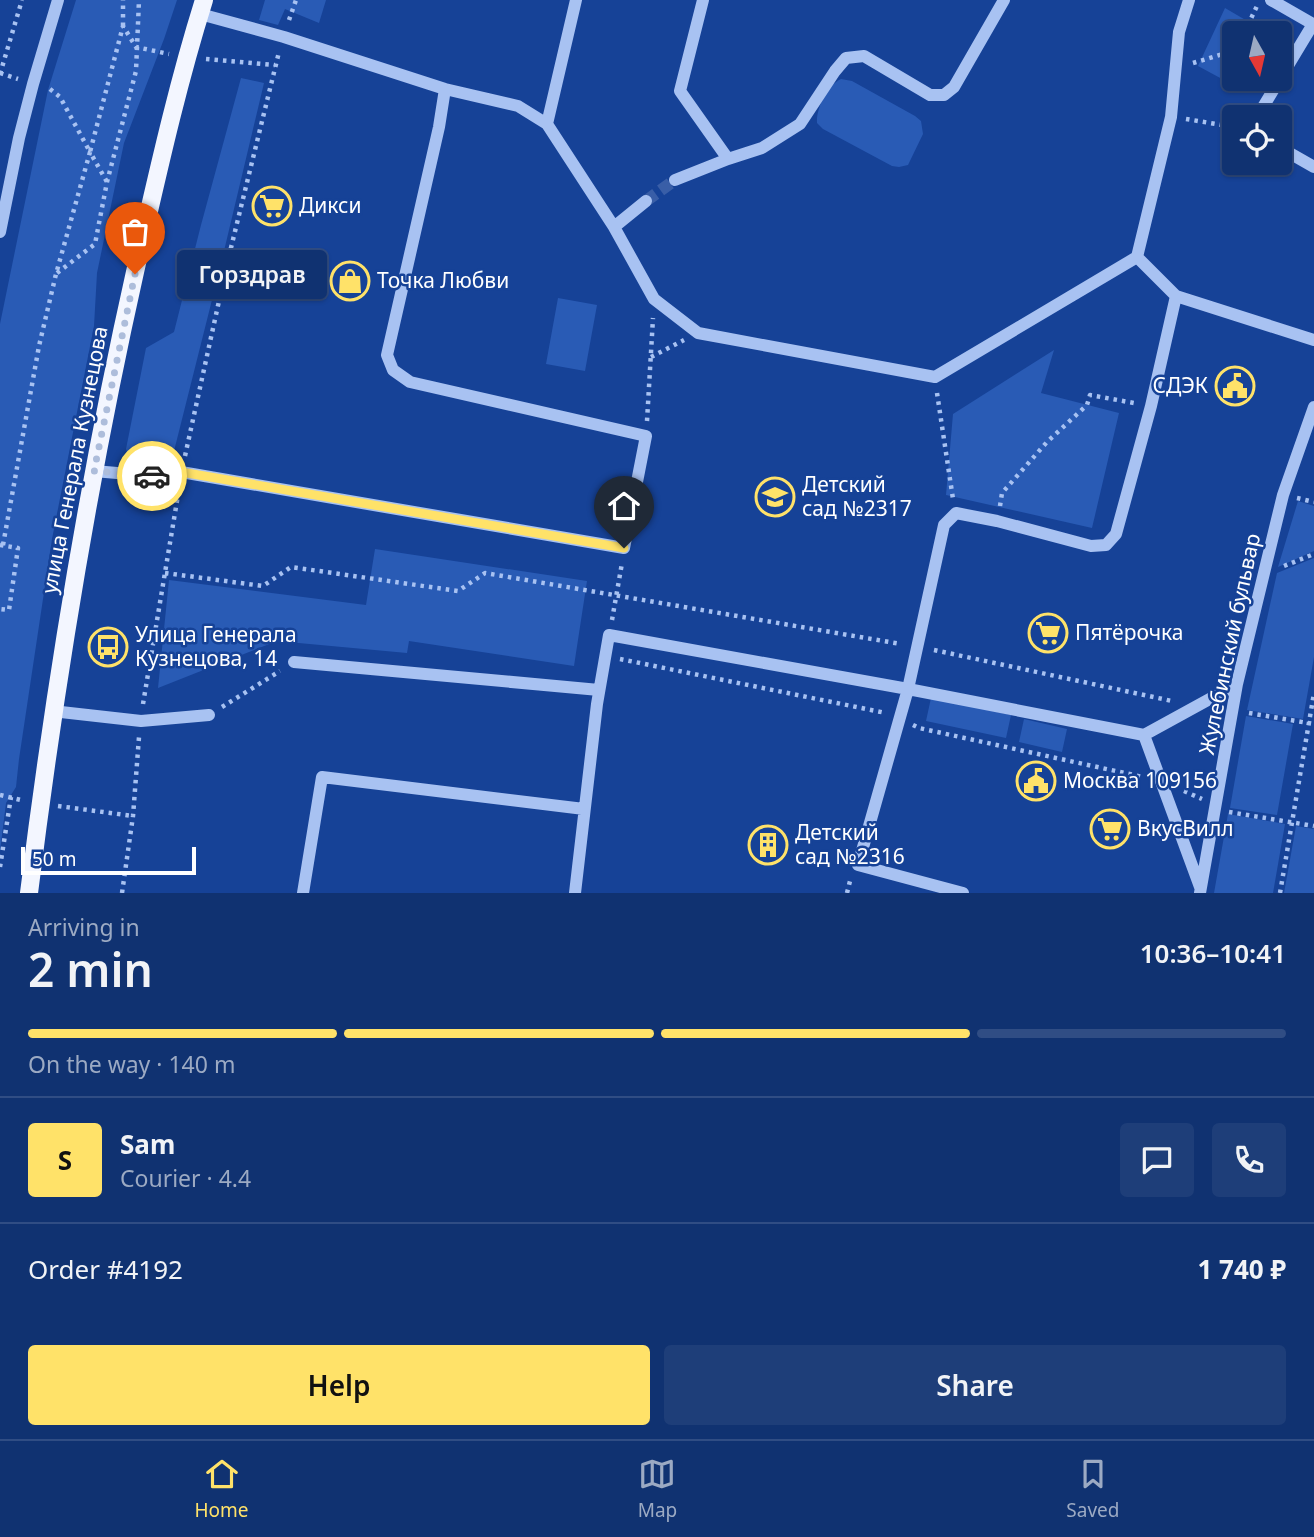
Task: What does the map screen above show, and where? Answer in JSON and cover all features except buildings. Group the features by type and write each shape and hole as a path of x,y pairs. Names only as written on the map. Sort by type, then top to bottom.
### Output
{"main road":[{"name":"улица Генерала Кузнецова","path":"29,893 52,711 94,471 122,328 147,220 202,7"}],"street":[{"path":"0,232 19,138 58,0"},
{"path":"547,124 576,0"},
{"path":"703,0 680,91 728,159"},
{"path":"675,180 762,148 800,124 846,58 864,56 930,95 944,95 954,87 1004,0"},
{"path":"202,7 284,37 445,89 518,106 547,124 614,227 654,299 698,333 934,377 1137,257 1171,117 1179,32 1189,0"},
{"path":"1264,105 1313,24 1271,0"},
{"path":"94,471 163,477 181,472 624,548 646,436 410,382 393,370 387,355 439,127 445,89"},
{"path":"1292,154 1314,167"},
{"path":"614,227 646,201"},
{"path":"1137,257 1176,296 1314,340"},
{"path":"962,893 858,865 908,689 944,525 956,513 1091,546 1106,545 1116,534 1151,407 1176,296"},
{"name":"Жулебинский бульвар","path":"1201,891 1237,684 1283,495 1314,407"},
{"path":"575,893 599,690 609,635 1144,735 1237,684"},
{"path":"294,662 599,690"},
{"path":"52,711 141,721 209,715"},
{"path":"1144,735 1201,891"},
{"path":"303,893 322,777 584,809"}],"path":[{"path":"22,0 0,74 52,89 60,97 107,182"},
{"path":"0,609 9,610 18,548 2,545 39,346 55,274 122,26 123,0"},
{"path":"55,274 95,244 107,182 136,71 139,0"},
{"path":"122,893 133,816 141,721 181,472 275,65 296,0"},
{"path":"1249,21 1259,0"},
{"path":"122,26 136,47 188,57 275,65"},
{"path":"1175,69 1222,54"},
{"path":"1171,117 1222,125"},
{"path":"646,436 654,299"},
{"path":"650,358 698,333"},
{"path":"934,377 956,513"},
{"path":"997,521 1002,493 1047,442 1087,405 1090,395 1151,407"},
{"path":"609,635 624,548"},
{"path":"1264,575 1314,554"},
{"path":"165,573 263,586 291,567 458,591 485,573 918,647 1196,706"},
{"path":"209,715 294,662"},
{"path":"1280,893 1311,724 1314,693"},
{"path":"1233,710 1311,724"},
{"path":"0,795 40,804 133,816"},
{"path":"0,867 11,797"},
{"path":"1225,811 1314,826"}],"shaded area":[{"path":"76,0 177,0 124,143 97,273 94,326 52,539 16,787 6,803 0,851 0,324 48,90"},
{"path":"265,0 326,0 319,23 285,9 278,25 259,20"},
{"path":"1225,8 1247,21 1222,21 1222,79 1198,66"},
{"path":"241,78 264,83 170,467 130,461 126,449 146,348 174,332"},
{"path":"841,79 852,81 921,121 923,134 908,165 892,166 823,129 817,123 823,98 831,86"},
{"path":"558,298 597,305 585,371 546,364"},
{"path":"1054,350 1041,393 1119,413 1092,528 946,495 953,414"},
{"path":"1298,501 1314,506 1314,551 1278,567"},
{"path":"375,549 587,581 574,666 409,641 407,653 277,641 158,688 169,580 366,605"},
{"path":"1314,558 1314,657 1303,719 1247,710 1277,573"},
{"path":"931,698 1011,715 1006,738 926,721"},
{"path":"1246,716 1293,724 1277,815 1230,808"},
{"path":"1024,719 1067,729 1062,752 1019,742"},
{"path":"1228,814 1285,824 1273,893 1214,893"},
{"path":"1296,826 1314,829 1314,893 1284,893"}],"tunnel":[{"path":"646,201 675,180"}],"way so far":[{"path":"135,274 94,471 152,476"}],"place":[{"name":"Дикси","path":"272,206"},
{"name":"Горздрав","path":"135,274"},
{"name":"Точка Любви","path":"350,281"},
{"name":"СДЭК","path":"1235,386"},
{"name":"Детский сад №2317","path":"775,497"},
{"name":"Пятёрочка","path":"1048,633"},
{"name":"Улица Генерала Кузнецова, 14","path":"108,647"},
{"name":"Москва 109156","path":"1036,781"},
{"name":"ВкусВилл","path":"1110,829"},
{"name":"Детский сад №2316","path":"768,845"}],"route":[{"path":"152,476 163,477 181,472 624,548"}]}
